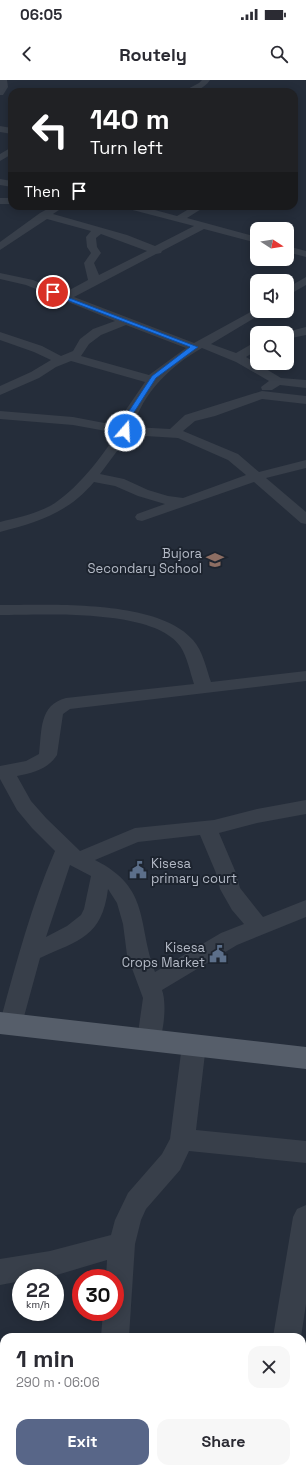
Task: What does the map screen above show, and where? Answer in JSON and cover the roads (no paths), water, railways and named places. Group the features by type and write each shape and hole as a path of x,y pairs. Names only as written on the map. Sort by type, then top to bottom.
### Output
{"main road":[{"path":"6,1024 306,1058"}],"street":[{"path":"2,94 4,87 3,80"},
{"path":"195,88 202,85 206,80"},
{"path":"0,247 52,210"},
{"path":"144,210 250,238"},
{"path":"179,219 194,210"},
{"path":"44,215 123,237 157,250"},
{"path":"65,297 204,225"},
{"path":"94,283 94,276 89,263 96,253 92,247 91,237 98,231"},
{"path":"294,251 306,254"},
{"path":"0,276 29,282 127,321 197,345 226,352 238,357 278,381 306,384"},
{"path":"294,288 306,280"},
{"path":"0,527 36,517 55,509 70,498 90,477 117,444 125,431 130,414 152,380 197,345 250,316"},
{"path":"0,391 35,375 80,351 84,342 97,332 127,321"},
{"path":"294,334 306,331"},
{"path":"0,336 65,358 152,380"},
{"path":"238,357 250,349"},
{"path":"262,395 268,385 278,381"},
{"path":"173,433 190,418 262,395 306,400"},
{"path":"0,416 73,421 125,431 173,433 233,457 306,520"},
{"path":"142,517 255,477 306,464"},
{"path":"90,477 120,482 143,493 166,500 184,502"},
{"path":"0,610 93,612 147,618 180,634 188,643 204,688"},
{"path":"149,1040 154,998 138,955 134,924 127,902 116,884 104,873 71,854 39,823 24,805 3,772 37,764 44,760 48,755 54,713 58,708 66,704 306,676"},
{"path":"6,1024 30,953 46,896 71,854 135,835 207,827 306,807"},
{"path":"207,827 226,873 230,889 239,904 259,926"},
{"path":"30,953 88,922 93,915 98,883 104,873"},
{"path":"150,986 228,939 306,908"},
{"path":"115,1333 122,1244 128,1220 137,1201 171,1162 182,1139 194,1045"},
{"path":"182,1139 306,1152"},
{"path":"288,1333 299,1302 306,1217"},
{"path":"0,1272 50,1264 122,1244"}],"place":[{"name":"Bujora Secondary School","path":"215,560"},
{"name":"Kisesa primary court","path":"138,870"},
{"name":"Kisesa Crops Market","path":"218,954"}]}
